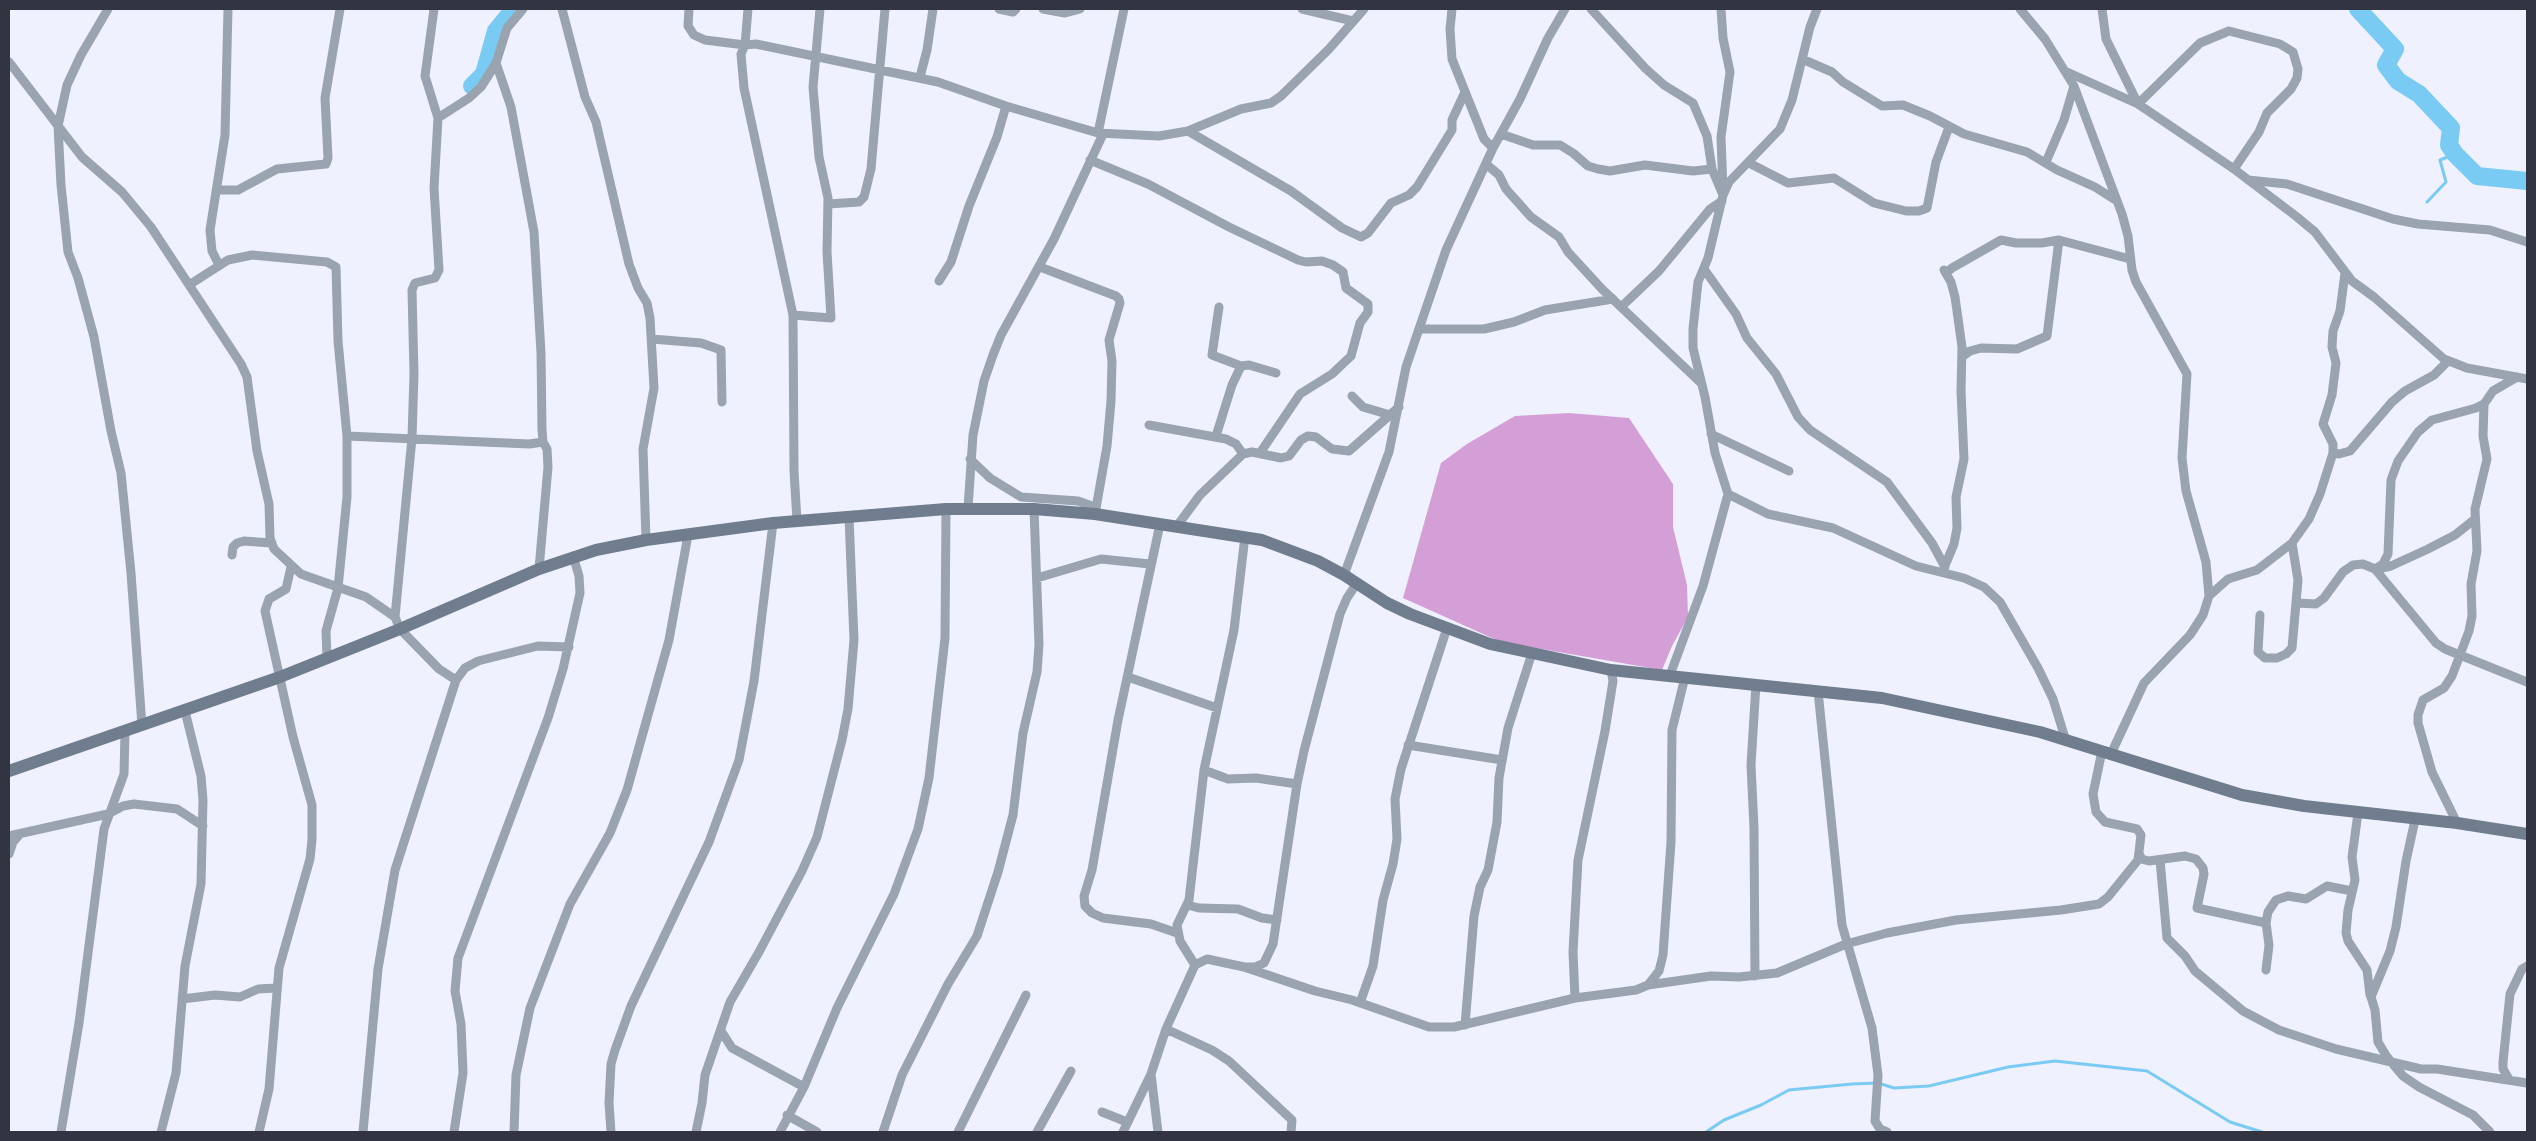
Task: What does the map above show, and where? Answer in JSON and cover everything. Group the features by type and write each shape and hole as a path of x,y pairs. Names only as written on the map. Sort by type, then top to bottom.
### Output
{"street":[{"path":"108,9 72,71 58,126 64,234 94,338 125,498 142,726"},
{"path":"219,265 210,240 224,135 228,9"},
{"path":"217,190 238,190 281,168 326,164 328,158 325,98 340,9"},
{"path":"434,9 425,76 438,118 434,188 438,270 435,278 415,283 412,290 414,374 412,438 395,617 400,629 439,669 456,680"},
{"path":"438,118 469,98 481,87 496,63 507,28 523,9"},
{"path":"562,9 586,97 596,122 629,264 638,288 647,303 652,339 654,388 643,450 646,540"},
{"path":"689,9 688,26 694,35 706,40 745,45 756,44 920,78 958,88 1006,106 1100,134 1159,136 1188,131 1241,109 1271,103 1281,96 1329,49 1364,9"},
{"path":"748,9 745,45 741,54 744,88 793,315 794,471 797,522"},
{"path":"793,315 831,318 827,252 828,204 816,127 813,88 820,9"},
{"path":"828,204 859,202 864,197 871,169 885,9"},
{"path":"920,78 927,50 933,9"},
{"path":"999,9 1013,12 1016,9"},
{"path":"1043,9 1065,13 1080,9"},
{"path":"968,508 970,459 978,407 993,355 1001,335 1040,267 1090,160 1100,134 1124,9"},
{"path":"1302,9 1353,21"},
{"path":"1452,9 1450,29 1452,59 1484,139 1493,148"},
{"path":"1344,575 1389,452 1406,367 1446,250 1493,148 1520,99 1548,38 1565,9"},
{"path":"1591,9 1645,68 1664,85 1693,103 1707,136 1712,169 1723,198"},
{"path":"1721,9 1723,38 1730,72 1722,137 1723,198"},
{"path":"1670,675 1703,586 1728,494 1711,434 1693,348 1692,329 1698,282 1704,268 1729,182 1780,129 1792,100 1817,9"},
{"path":"1123,1132 1151,1074 1166,1029 1183,996 1195,965 1207,959 1244,967 1360,1003 1429,1027 1465,1025 1575,998 1636,990 1648,985 1711,976 1756,976 1777,973 1846,944 1887,932 1956,920 2061,910 2099,904 2108,897 2140,855 2141,835 2137,829 2105,822 2096,812 2093,794 2107,753 2144,684 2194,630 2203,615 2209,596 2206,562 2186,490 2182,465 2181,444 2187,403 2187,374 2136,282 2130,259 2128,236 2117,201 2074,86 2035,24 2020,9"},
{"path":"2102,9 2106,39 2138,104"},
{"path":"2138,104 2200,43 2229,31 2280,44 2293,52 2298,69 2297,78 2291,89 2267,113 2259,132 2234,169"},
{"path":"1802,59 1832,72 1843,82 1882,106 1902,105 1930,116 1964,134 2014,147 2046,162 2057,170 2095,187 2117,201"},
{"path":"9,62 82,157 134,204 229,343 247,377 257,452 269,504 271,543 291,567 314,580 366,597 395,617"},
{"path":"496,63 506,87 515,123 534,232 539,309 543,442 547,449 548,467 539,569"},
{"path":"2066,72 2138,104 2234,169 2315,232 2344,273 2448,361 2467,368 2527,379"},
{"path":"2046,162 2064,120 2074,86"},
{"path":"1188,131 1290,191 1342,228 1361,237 1368,234 1391,203 1408,195 1417,187 1452,130 1453,116 1464,92"},
{"path":"939,281 952,262 969,206 997,137 1006,106"},
{"path":"1749,163 1788,183 1834,178 1874,203 1906,211 1919,211 1927,208 1936,162 1949,127"},
{"path":"1501,134 1522,143 1560,145 1588,166 1598,170 1610,171 1645,166 1693,171 1712,169"},
{"path":"1090,160 1148,184 1229,227 1298,260 1306,262 1322,261 1333,264 1343,272 1346,288 1368,304 1368,312 1360,323 1351,356 1332,374 1300,394 1260,453"},
{"path":"1486,164 1499,175 1506,189 1531,217 1558,237 1583,270 1701,383"},
{"path":"2248,180 2287,184 2393,219 2418,224 2490,230 2527,242"},
{"path":"1621,307 1659,271 1710,209 1723,198"},
{"path":"1944,570 1956,536 1956,497 1964,465 1961,391 1963,356 1955,297 1945,272 1998,241 2042,243 2060,240 2130,259"},
{"path":"1963,356 1970,351 1981,348 2017,349 2047,336 2060,240"},
{"path":"189,285 219,265 239,257 265,255 327,262 336,268 338,341 347,436 347,497 338,588 326,630 327,659"},
{"path":"1040,267 1116,296 1120,303 1109,340 1112,361 1111,401 1107,446 1095,510"},
{"path":"1704,268 1736,314 1748,338 1776,374 1798,417 1810,430 1887,482 1932,543 1944,570"},
{"path":"2209,596 2228,579 2257,570 2292,543 2309,519 2320,494 2333,453 2333,444 2323,424 2332,395 2336,363 2332,347 2333,331 2340,311 2344,273"},
{"path":"1419,329 1484,329 1514,322 1545,310 1613,299"},
{"path":"1219,307 1212,355 1241,366 1258,367 1276,373"},
{"path":"652,339 701,343 721,350 722,402"},
{"path":"2333,453 2339,454 2350,451 2392,402 2405,390 2434,375 2448,361"},
{"path":"1216,436 1232,385 1241,366"},
{"path":"2457,823 2432,772 2418,723 2418,715 2424,700 2444,688 2452,676 2458,655 2469,632 2472,616 2471,584 2477,552 2475,519 2487,459 2483,436 2484,404 2487,396 2516,377"},
{"path":"1352,396 1363,407 1390,415"},
{"path":"2375,569 2382,564 2388,554 2391,480 2398,461 2418,432 2432,420 2484,404"},
{"path":"1177,526 1200,496 1243,454 1252,452 1281,458 1289,456 1300,440 1308,436 1316,437 1332,449 1349,451 1399,407"},
{"path":"1149,425 1216,436 1236,444 1243,454"},
{"path":"1711,434 1789,472"},
{"path":"347,436 530,444 543,442"},
{"path":"970,459 990,478 1020,497 1078,501 1095,510"},
{"path":"1728,494 1768,514 1833,528 1901,560 1944,570 1975,582 1994,594 2053,699 2066,740"},
{"path":"9,772 280,678 574,556 646,540 773,523 968,508 1095,510 1160,524 1245,536 1293,550 1344,575 1387,603 1490,644 1611,670 1882,698 1937,709 2066,740 2242,795 2527,834"},
{"path":"780,1132 787,1115 804,1087 837,1008 873,940 906,868 918,829 930,778 945,638 946,509"},
{"path":"883,1132 902,1075 948,984 976,936 998,872 1013,814 1023,733 1037,672 1039,644 1034,509"},
{"path":"696,1132 705,1076 734,992 759,952 802,871 816,837 842,740 848,709 854,640 849,517"},
{"path":"2375,569 2391,566 2428,549 2455,535 2475,519"},
{"path":"611,1132 609,1103 611,1064 614,1050 631,1006 709,842 739,760 754,681 773,523"},
{"path":"1160,524 1118,720 1092,870 1086,890 1085,906 1103,918 1151,924 1177,933"},
{"path":"514,1132 516,1075 530,1008 570,904 610,833 627,790 669,640 688,535"},
{"path":"1195,965 1177,933 1177,925 1188,905 1204,770 1234,630 1245,536"},
{"path":"232,555 233,547 237,543 244,541 271,543"},
{"path":"2260,615 2258,652 2265,658 2276,658 2286,654 2292,648 2297,603 2298,580 2292,543"},
{"path":"454,1132 463,1073 461,1024 454,991 458,958 548,718 569,647 580,593 579,576 574,556"},
{"path":"1037,578 1101,559 1150,564"},
{"path":"2297,603 2316,604 2343,572 2353,564 2363,564 2375,569 2436,643 2458,655 2527,682"},
{"path":"258,1132 269,1089 276,988 284,944 310,860 313,823 312,805 293,737 265,606 269,599 286,589 291,567"},
{"path":"1244,967 1254,967 1264,962 1274,944 1297,784 1340,614 1347,598 1357,583"},
{"path":"1360,1003 1373,966 1383,900 1393,864 1397,839 1395,799 1408,745 1446,628"},
{"path":"363,1132 378,970 395,870 456,680 465,668 478,661 538,646 569,647"},
{"path":"1465,1025 1474,916 1480,886 1488,870 1497,822 1502,760 1508,728 1532,653"},
{"path":"1575,998 1573,952 1578,860 1605,731 1613,681 1611,670"},
{"path":"1128,677 1217,708"},
{"path":"1648,985 1659,971 1663,954 1671,842 1672,730 1685,677"},
{"path":"1756,684 1750,765 1754,828 1756,976"},
{"path":"1818,691 1830,817 1846,944 1872,1028 1878,1075 1876,1122 1880,1129 1887,1132"},
{"path":"161,1132 176,1073 186,966 201,884 203,826 201,776 185,711"},
{"path":"61,1132 79,1023 104,829 124,774 126,732"},
{"path":"1408,745 1502,760"},
{"path":"1204,770 1228,779 1256,778 1297,784"},
{"path":"9,836 108,814 123,806 134,804 168,806 190,816 203,826"},
{"path":"2358,812 2352,857 2355,880 2348,910 2346,938 2367,970 2370,998 2375,1010 2378,1042 2392,1063 2419,1087 2473,1115 2490,1132"},
{"path":"2370,998 2390,951 2396,928 2406,862 2415,820"},
{"path":"9,854 12,842 20,834"},
{"path":"2140,855 2144,861 2185,856 2196,859 2203,868 2204,874 2197,906 2199,910 2266,923"},
{"path":"2160,860 2167,938 2185,956 2191,968 2217,992 2243,1011 2279,1030 2336,1049 2392,1063 2527,1083"},
{"path":"2266,970 2269,945 2266,923 2271,906 2282,897 2306,899 2327,886 2352,891"},
{"path":"1188,905 1199,908 1238,909 1262,918 1278,920"},
{"path":"2509,1079 2503,1069 2503,1062 2510,994 2522,969 2527,966"},
{"path":"182,999 215,995 240,997 258,989 276,988"},
{"path":"958,1132 1026,995"},
{"path":"1166,1029 1212,1050 1229,1061 1292,1120 1291,1132"},
{"path":"721,1031 732,1048 804,1087"},
{"path":"1037,1132 1071,1071"},
{"path":"1151,1074 1158,1132"},
{"path":"1102,1112 1127,1122"},
{"path":"787,1115 817,1132"}],"shaded area":[{"path":"1569,413 1629,418 1673,484 1673,527 1687,585 1688,617 1672,646 1662,670 1501,642 1403,598 1441,463 1467,444 1515,416"}],"waterway":[{"path":"472,86 484,74 496,31 514,9"},
{"path":"2358,9 2395,49 2386,65 2398,81 2419,94 2451,128 2449,145 2455,154 2477,176 2527,181"},
{"path":"2427,202 2446,182 2440,160 2455,154"},
{"path":"1706,1132 1724,1120 1761,1105 1789,1090 1878,1083 1894,1088 1929,1086 2008,1067 2055,1061 2147,1071 2230,1122 2262,1132"}]}
